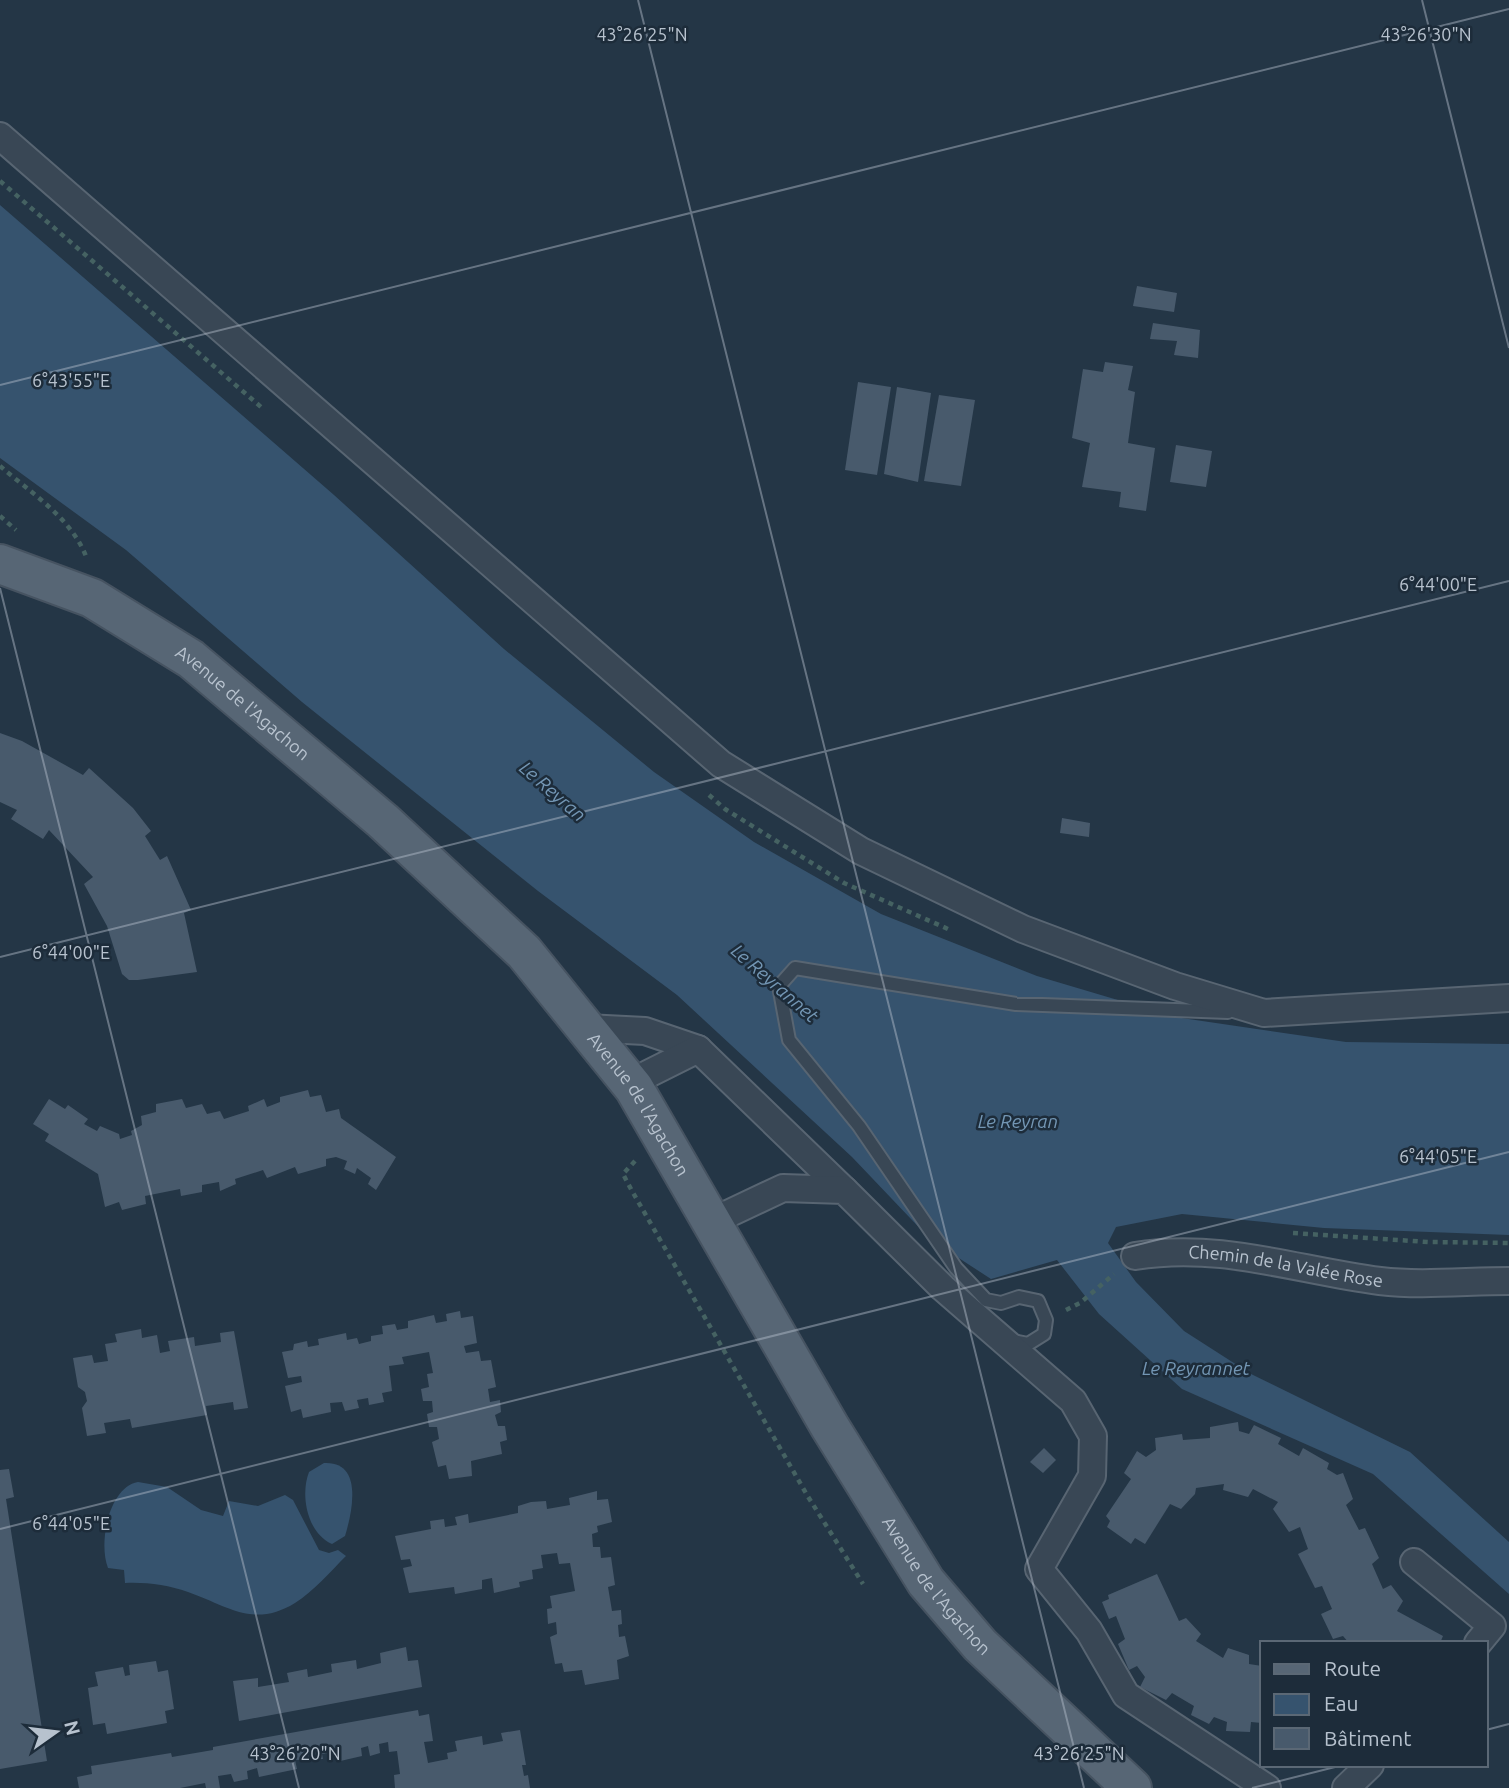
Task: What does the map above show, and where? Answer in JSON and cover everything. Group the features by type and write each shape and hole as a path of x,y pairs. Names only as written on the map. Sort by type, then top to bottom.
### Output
{"main road":[{"name":"Avenue de l'Agachon","path":"0,564 92,598 191,659 383,821 524,952 634,1088 830,1427 926,1583 980,1645 1132,1788"}],"street":[{"path":"0,136 721,764 861,851 1023,929 1175,986 1264,1013 1509,998"},
{"path":"586,1028 645,1031 698,1049 999,1338 1073,1401 1093,1436 1092,1476 1039,1569 1089,1631 1126,1695 1267,1788"},
{"path":"634,1088 648,1074 698,1049"},
{"path":"713,1221 783,1188 844,1190"},
{"name":"Chemin de la Valée Rose","path":"1135,1256 1172,1250 1209,1251 1382,1281 1509,1281"},
{"path":"1414,1562 1492,1626 1480,1641"},
{"path":"1346,1788 1368,1767"}],"lane":[{"path":"999,1338 1028,1344 1036,1342 1044,1334 1046,1320 1038,1301 1019,1297 1000,1303 986,1300 956,1268 859,1125 789,1040 779,986 795,968 1016,1004 1264,1013"}],"path":[{"path":"0,467 60,518 81,540 89,564 92,598"},
{"path":"663,1136 623,1174 807,1495 863,1584"},
{"path":"1283,1232 1428,1242 1509,1243"},
{"path":"1080,1303 1135,1256"}],"water":[{"name":"Le Reyran","path":"0,205 334,495 504,649 654,772 754,842 881,914 1037,976 1175,1017 1346,1042 1509,1044 1509,1235 1324,1228 1182,1214 1116,1227 1108,1243 1136,1282 1184,1331 1251,1374 1410,1452 1509,1542 1509,1594 1373,1474 1182,1389 1099,1314 1057,1260 991,1279 931,1240 852,1157 677,995 538,891 302,702 126,550 0,458"},
{"path":"324,1463 337,1465 345,1470 352,1490 345,1536 332,1544 323,1539 311,1522 306,1502 309,1472"},
{"path":"138,1482 167,1487 201,1510 223,1516 229,1501 258,1506 285,1495 293,1500 319,1550 329,1553 338,1550 346,1556 302,1598 280,1611 266,1614 240,1612 173,1588 125,1583 124,1570 108,1568 104,1545 105,1531 113,1505 120,1494 128,1486"}],"building":[{"path":"1137,286 1177,293 1174,312 1133,306"},
{"path":"1153,323 1200,330 1198,358 1174,355 1177,341 1150,339"},
{"path":"1105,362 1133,366 1128,390 1135,392 1128,443 1155,448 1146,511 1119,507 1121,492 1082,487 1090,443 1072,438 1083,369 1103,372"},
{"path":"858,382 891,387 877,475 845,470"},
{"path":"897,387 931,393 918,482 884,474"},
{"path":"939,395 975,400 961,486 924,481"},
{"path":"1176,445 1212,451 1206,487 1170,482"},
{"path":"0,733 22,741 83,775 89,768 133,808 151,831 145,836 160,860 167,856 191,910 184,913 197,972 138,980 129,980 122,974 107,926 84,884 93,877 49,830 43,839 11,819 17,810 0,802"},
{"path":"1062,818 1090,823 1089,837 1060,833"},
{"path":"308,1090 310,1097 321,1095 326,1112 339,1109 341,1118 396,1157 376,1190 368,1184 371,1178 357,1168 355,1174 344,1169 347,1161 336,1157 326,1159 326,1166 298,1174 295,1167 267,1178 263,1170 235,1179 236,1184 220,1191 219,1182 202,1185 202,1192 181,1196 180,1189 145,1196 146,1204 122,1210 119,1202 105,1207 98,1174 45,1141 49,1134 33,1124 49,1099 65,1109 68,1105 88,1119 84,1124 97,1131 100,1126 119,1134 120,1139 132,1135 131,1131 142,1125 141,1116 156,1112 156,1104 182,1099 186,1108 202,1104 207,1114 220,1111 224,1119 249,1111 248,1106 264,1099 267,1107 280,1102 280,1097"},
{"path":"460,1311 461,1318 473,1316 477,1343 464,1346 466,1353 479,1351 481,1361 491,1360 496,1387 488,1389 490,1402 500,1400 501,1412 495,1415 498,1426 505,1426 507,1440 500,1442 502,1454 471,1461 472,1476 449,1479 446,1465 438,1467 432,1442 439,1439 437,1427 429,1427 427,1414 433,1412 432,1401 423,1401 421,1389 429,1387 427,1374 433,1373 429,1352 402,1357 404,1364 389,1366 392,1391 382,1393 384,1402 369,1405 368,1398 357,1400 359,1408 345,1411 342,1402 330,1403 331,1412 303,1418 301,1409 291,1412 285,1386 302,1382 301,1376 288,1378 282,1352 293,1350 294,1344 307,1341 308,1347 319,1345 318,1339 346,1333 347,1340 357,1338 359,1344 371,1341 371,1336 383,1334 382,1326 395,1324 397,1330 408,1328 408,1321 434,1315 436,1323 447,1321 446,1314"},
{"path":"141,1329 142,1338 157,1335 160,1353 170,1351 168,1341 194,1337 195,1346 221,1342 220,1333 234,1331 248,1408 234,1410 233,1402 206,1406 207,1415 132,1428 130,1419 104,1423 106,1433 87,1436 82,1408 87,1401 85,1392 78,1387 73,1358 92,1355 94,1363 108,1361 105,1344 117,1342 115,1334"},
{"path":"1238,1422 1239,1431 1249,1434 1254,1425 1281,1438 1278,1444 1299,1456 1303,1448 1329,1463 1327,1469 1337,1475 1343,1473 1353,1499 1346,1505 1359,1530 1365,1528 1379,1558 1372,1564 1383,1589 1391,1585 1403,1601 1397,1611 1443,1636 1441,1641 1347,1641 1343,1636 1333,1639 1321,1614 1332,1609 1322,1586 1315,1588 1298,1554 1308,1549 1300,1527 1289,1532 1273,1509 1278,1502 1253,1489 1248,1497 1223,1490 1224,1484 1196,1488 1195,1494 1181,1509 1170,1504 1145,1544 1135,1538 1131,1544 1107,1527 1110,1521 1106,1516 1131,1479 1124,1473 1137,1451 1146,1457 1156,1450 1155,1438 1182,1434 1183,1440 1210,1438 1210,1427"},
{"path":"1044,1448 1056,1460 1043,1473 1030,1462"},
{"path":"9,1469 14,1497 6,1499 47,1761 0,1769 0,1470"},
{"path":"597,1491 597,1500 608,1499 612,1522 597,1526 598,1532 592,1534 593,1547 600,1547 601,1558 611,1557 615,1585 608,1587 612,1611 621,1610 619,1637 625,1636 629,1656 617,1660 619,1679 585,1685 582,1670 564,1672 562,1663 555,1664 550,1637 557,1634 556,1622 548,1624 547,1609 552,1608 550,1596 575,1591 570,1563 559,1564 557,1553 541,1555 543,1568 532,1570 533,1579 519,1582 520,1587 494,1593 492,1578 482,1580 482,1589 455,1594 454,1587 409,1593 403,1568 412,1566 410,1559 401,1560 395,1536 431,1529 430,1521 444,1519 445,1527 457,1525 455,1517 468,1514 469,1523 518,1513 518,1506 531,1502 546,1501 547,1509 570,1505 569,1498"},
{"path":"1157,1574 1179,1621 1186,1618 1201,1634 1196,1641 1223,1658 1228,1648 1249,1655 1249,1664 1260,1666 1260,1723 1251,1722 1250,1732 1226,1731 1227,1722 1214,1717 1209,1724 1191,1715 1194,1706 1172,1693 1166,1700 1140,1687 1145,1677 1137,1666 1129,1670 1118,1644 1125,1639 1116,1616 1109,1619 1102,1602 1109,1599 1108,1595"},
{"path":"406,1647 408,1661 418,1660 422,1687 239,1721 233,1681 258,1678 258,1687 289,1682 287,1673 307,1669 308,1677 332,1672 331,1664 356,1660 357,1669 381,1663 380,1653"},
{"path":"156,1661 158,1672 168,1670 174,1709 165,1711 167,1723 107,1734 105,1723 93,1725 88,1688 98,1686 95,1672 123,1667 125,1676 130,1675 129,1665"},
{"path":"418,1710 419,1716 429,1714 433,1741 424,1742 428,1763 448,1759 447,1753 457,1751 455,1741 482,1736 483,1745 503,1741 501,1733 520,1730 526,1765 522,1765 524,1776 528,1775 530,1788 395,1788 394,1775 400,1774 397,1751 389,1752 388,1742 379,1744 380,1753 370,1756 368,1746 361,1748 362,1756 336,1762 334,1752 322,1754 323,1759 295,1760 297,1769 259,1777 257,1768 247,1771 248,1779 234,1782 231,1774 218,1776 220,1788 206,1788 205,1783 180,1788 79,1788 77,1777 92,1774 91,1766 171,1753 172,1757 213,1750 213,1747"}],"water label":[{"name":"Le Reyrannet","path":"775,983"},
{"name":"Le Reyrannet","path":"1196,1368"}]}
